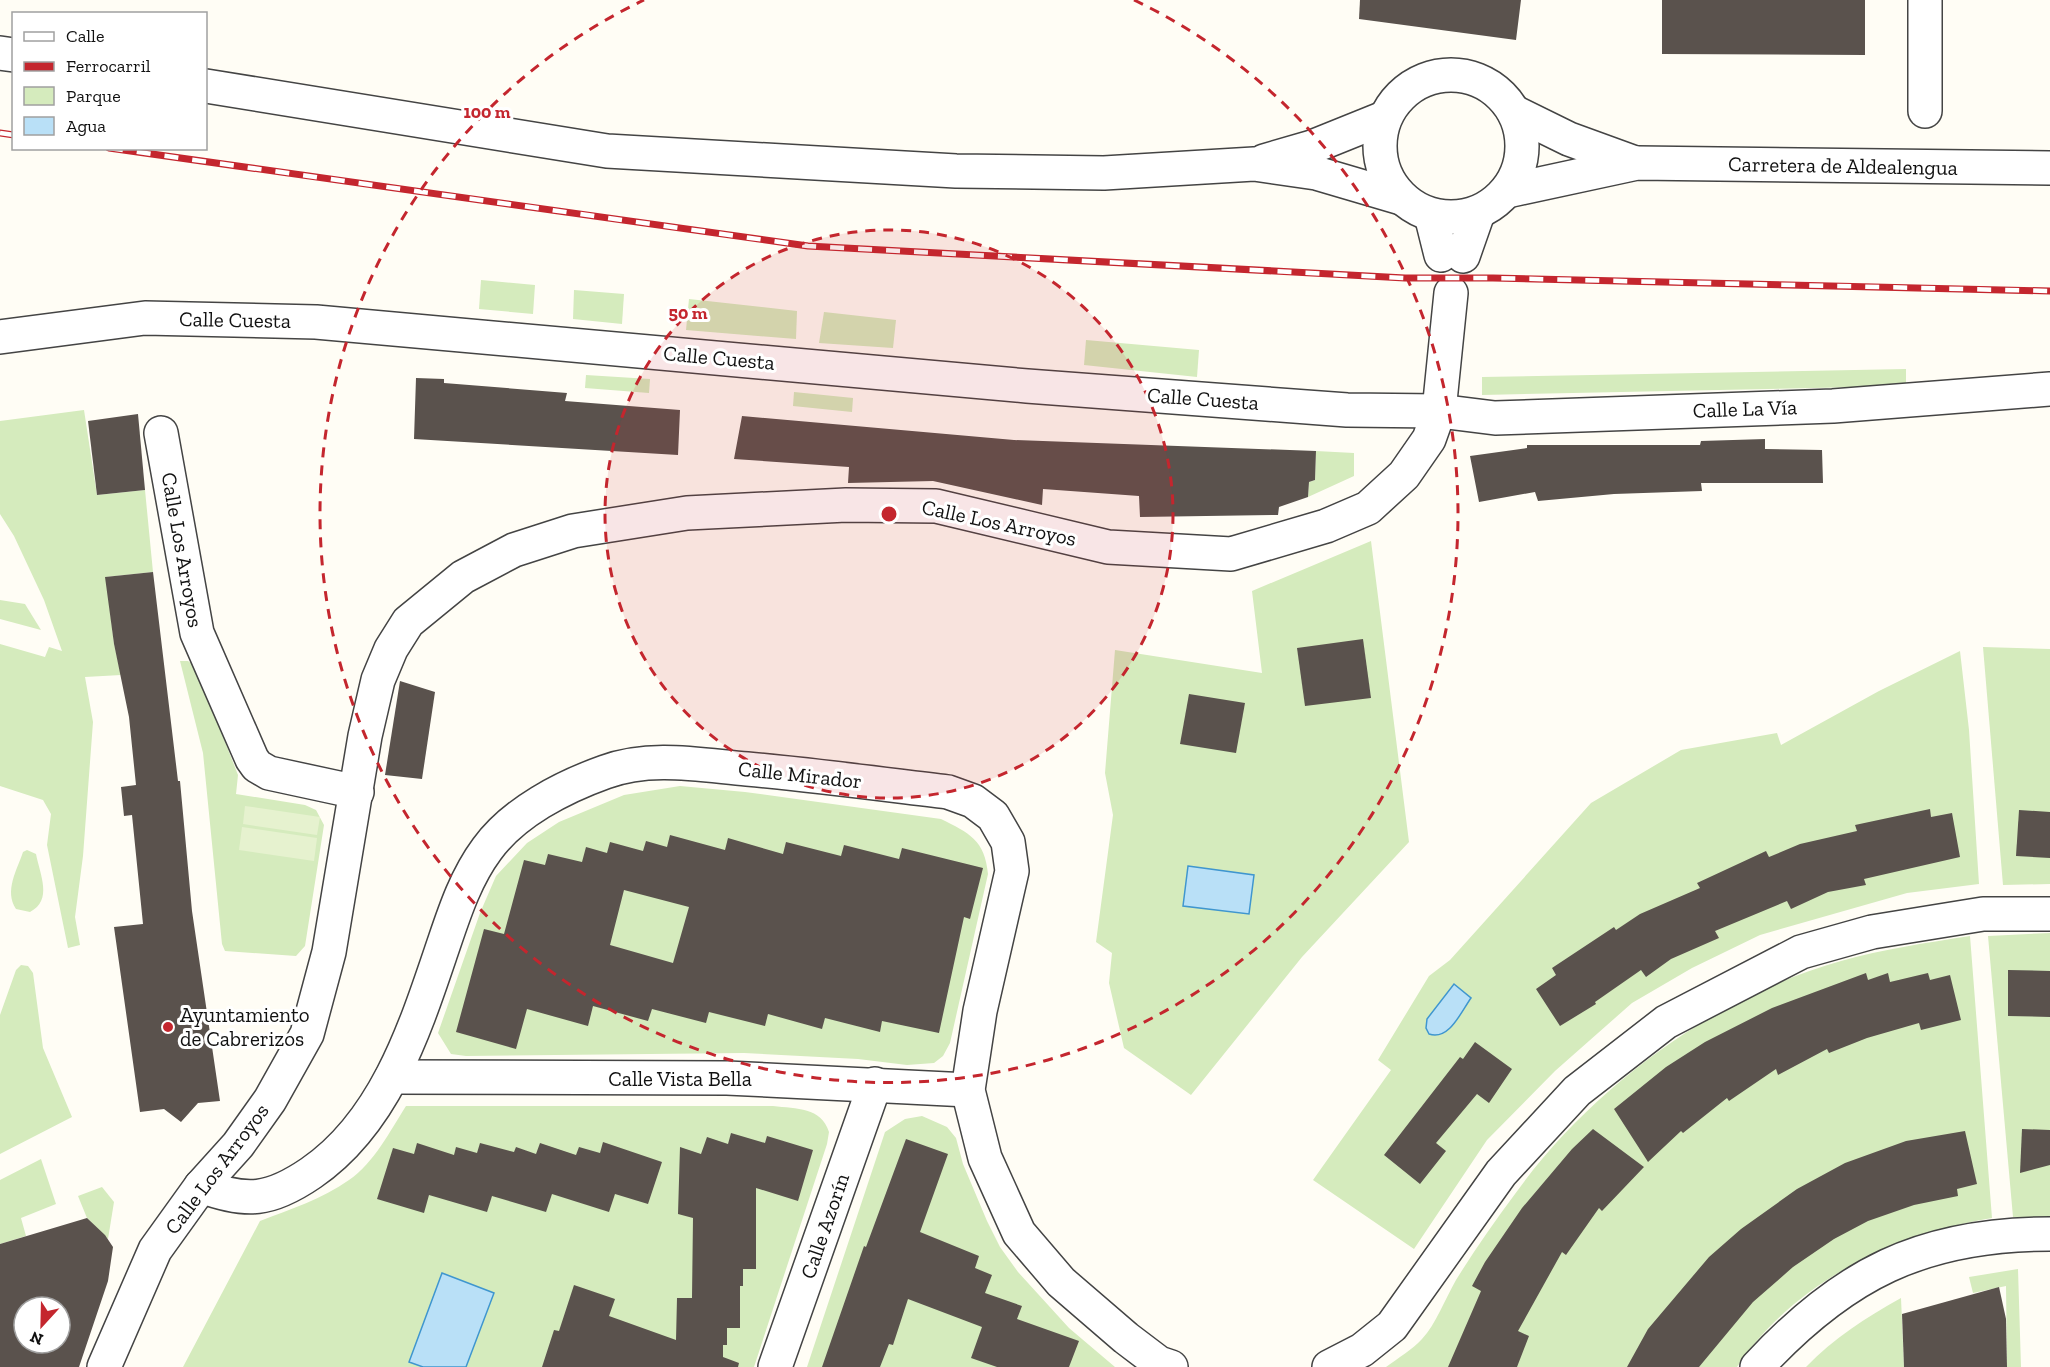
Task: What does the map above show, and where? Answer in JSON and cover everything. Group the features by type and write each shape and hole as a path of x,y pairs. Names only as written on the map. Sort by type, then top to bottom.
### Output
{"street":[{"path":"1925,0 1925,111"},
{"path":"1456,74 1485,82 1507,102 1514,112 1522,139 1520,167 1507,191 1494,204 1478,213 1454,218 1431,215 1415,209 1401,198 1384,175 1378,146 1384,118 1401,93 1426,78 1456,74"},
{"path":"207,86 608,151 956,171 1104,173 1254,164 1316,173 1401,198"},
{"path":"1514,112 1569,139 1636,163"},
{"path":"1254,164 1312,147 1384,118"},
{"path":"1507,191 1636,163"},
{"name":"Carretera de Aldealengua","path":"1636,163 2050,168"},
{"path":"1431,215 1452,255 1478,213"},
{"name":"Calle Los Arroyos","path":"104,1367 156,1250 201,1186 238,1145 270,1100 307,1034 328,952 365,736 378,680 391,649 408,622 463,577 514,550 573,531 687,513 767,507 902,504 936,506 1108,547 1231,554 1326,526 1368,508 1404,475 1429,439 1439,411 1451,293"},
{"name":"Calle Cuesta","path":"0,337 145,318 316,322 1027,386 1347,410 1439,411"},
{"name":"Calle La Vía","path":"1439,411 1495,418 1556,417 1833,406 2050,388"},
{"name":"Calle Los Arroyos","path":"161,433 197,633 252,759 257,766 269,773 357,792"},
{"name":"Calle Mirador","path":"201,1186 230,1197 263,1197 287,1189 332,1159 357,1130 392,1077 417,1023 460,896 487,848 518,817 554,795 607,771 665,761 948,792 973,801 993,816 1008,842 1012,871 981,1011 968,1090 985,1158 1019,1233 1060,1282 1162,1366"},
{"path":"1329,1367 1362,1350 1392,1326 1501,1173 1577,1091 1666,1022 1765,969 1811,949 1872,932 1983,914 2050,914"},
{"name":"Calle Vista Bella","path":"392,1077 727,1078 968,1090"},
{"name":"Calle Azorín","path":"776,1367 875,1084"},
{"path":"1757,1367 1795,1326 1841,1290 1892,1263 1947,1244 2004,1234 2050,1234"}],"green space":[{"path":"481,280 535,285 533,314 479,309"},
{"path":"574,290 624,294 622,324 573,319"},
{"path":"689,299 797,311 796,339 686,330"},
{"path":"824,312 896,320 893,348 819,343"},
{"path":"1086,340 1199,350 1197,377 1084,365"},
{"path":"1906,369 1906,386 1482,395 1482,377"},
{"path":"586,375 650,379 649,393 585,388"},
{"path":"794,392 853,398 852,412 793,406"},
{"path":"84,410 97,495 145,490 153,572 106,577 114,644 121,675 85,677 93,722 83,856 75,917 80,945 68,948 47,845 51,814 43,800 0,786 0,644 45,657 49,647 62,651 44,600 14,536 0,514 0,421"},
{"path":"1316,451 1354,453 1354,476 1308,497 1309,482 1315,480"},
{"path":"1371,541 1409,842 1302,957 1191,1095 1124,1048 1109,983 1112,953 1096,942 1113,815 1105,773 1115,650 1262,673 1252,591"},
{"path":"0,600 25,604 41,630 0,619"},
{"path":"1983,647 2050,649 2050,884 2003,885"},
{"path":"1960,651 1969,730 1979,884 1907,893 1760,935 1692,968 1632,1003 1555,1071 1487,1140 1414,1249 1313,1180 1391,1070 1378,1060 1429,976 1450,960 1591,803 1681,750 1777,733 1781,745 1879,691"},
{"path":"180,661 188,661 196,667 238,775 236,794 305,805 316,810 324,825 305,946 296,956 225,951 222,944 203,753"},
{"path":"680,786 745,792 941,819 974,839 983,853 988,874 950,1043 943,1056 934,1063 907,1065 858,1059 744,1053 466,1056 451,1054 438,1033 480,913 496,876 527,843 559,822 624,795"},
{"path":"245,806 320,817 317,835 243,824"},
{"path":"242,827 317,838 314,861 239,850"},
{"path":"27,850 36,854 43,886 41,901 30,912 16,909 11,895 15,873 23,852"},
{"path":"2050,933 2050,1217 2013,1217 1988,936"},
{"path":"1970,936 1992,1218 1919,1236 1849,1267 1817,1287 1787,1310 1737,1367 1386,1367 1414,1347 1427,1333 1477,1247 1545,1155 1618,1083 1659,1051 1702,1022 1747,997 1794,977 1873,953"},
{"path":"21,965 28,966 33,973 43,1048 72,1117 0,1154 0,1015 16,970"},
{"path":"406,1106 773,1106 807,1111 820,1118 829,1132 827,1144 754,1367 183,1367 260,1221 317,1198 339,1187 358,1173 381,1146"},
{"path":"922,1116 947,1127 956,1138 963,1164 987,1221 1000,1247 1018,1272 1069,1328 1115,1367 807,1367 885,1132 905,1119"},
{"path":"41,1159 56,1204 21,1218 26,1236 0,1244 0,1180"},
{"path":"102,1187 114,1202 108,1239 87,1218 78,1196"},
{"path":"2018,1269 2021,1367 2007,1367 2006,1286 1973,1293 1969,1277"},
{"path":"1901,1298 1904,1367 1806,1367 1850,1329"}],"water":[{"path":"1188,866 1254,875 1249,914 1183,906"},
{"path":"1454,984 1471,998 1454,1024 1443,1033 1429,1034 1426,1028 1427,1019"},
{"path":"442,1273 494,1293 466,1367 423,1367 409,1362"}],"building":[{"path":"1360,0 1521,0 1516,40 1359,19"},
{"path":"1662,0 1865,0 1865,55 1662,54"},
{"path":"416,378 444,379 444,383 567,393 565,401 680,410 678,455 414,439"},
{"path":"138,414 145,490 97,495 88,421"},
{"path":"742,416 1014,440 1316,451 1315,480 1309,482 1308,497 1279,507 1278,515 1140,517 1139,496 1043,489 1042,505 933,481 848,483 849,467 734,459"},
{"path":"1765,439 1765,449 1822,450 1823,483 1701,483 1702,491 1614,494 1538,501 1535,492 1479,502 1470,456 1527,448 1527,445 1700,445 1701,441"},
{"path":"153,572 178,781 180,781 192,911 220,1101 198,1103 181,1122 164,1109 140,1112 114,927 143,924 132,815 124,816 121,787 136,785 129,717 114,644 105,577"},
{"path":"1363,639 1371,698 1305,706 1297,648"},
{"path":"400,681 435,692 422,779 385,775"},
{"path":"1189,694 1245,703 1236,753 1180,744"},
{"path":"1930,809 1931,817 1952,813 1960,857 1864,879 1866,885 1828,892 1791,909 1787,901 1715,931 1719,938 1671,959 1646,977 1641,970 1595,1002 1596,1004 1560,1026 1536,989 1556,975 1552,968 1614,927 1616,930 1640,914 1700,888 1697,883 1766,851 1769,857 1800,844 1857,831 1855,825"},
{"path":"2019,810 2050,812 2050,858 2016,856"},
{"path":"670,835 725,850 728,838 783,854 786,842 841,856 844,845 899,859 902,848 983,868 970,919 964,917 939,1033 882,1021 880,1032 825,1018 822,1029 768,1014 765,1026 709,1012 706,1023 652,1009 648,1021 593,1006 588,1026 527,1009 516,1049 456,1032 484,929 504,934 524,860 545,865 548,854 582,862 586,847 607,853 610,842 643,851 646,841 667,847","holes":["624,890 689,907 673,963 610,945"]},
{"path":"2008,970 2050,971 2050,1017 2008,1016"},
{"path":"1866,973 1868,980 1888,973 1890,982 1928,973 1930,980 1950,975 1961,1020 1921,1030 1919,1023 1867,1038 1829,1053 1827,1049 1778,1075 1776,1069 1729,1101 1727,1098 1683,1133 1681,1131 1648,1162 1614,1109 1666,1067 1705,1042 1772,1008"},
{"path":"1475,1042 1512,1069 1489,1103 1477,1094 1436,1143 1446,1151 1420,1184 1384,1155 1460,1057 1463,1059"},
{"path":"1593,1129 1644,1167 1602,1211 1599,1208 1566,1255 1562,1252 1518,1331 1529,1336 1517,1367 1448,1367 1481,1291 1472,1286 1485,1262 1522,1208 1572,1149"},
{"path":"2022,1129 2050,1130 2050,1165 2020,1173"},
{"path":"1965,1131 1977,1184 1957,1189 1958,1196 1914,1205 1868,1221 1834,1239 1793,1267 1753,1302 1699,1367 1627,1367 1648,1329 1709,1257 1741,1229 1797,1189 1845,1163 1906,1141"},
{"path":"731,1133 765,1143 767,1136 813,1150 798,1201 756,1188 756,1269 743,1269 743,1286 740,1286 740,1328 727,1328 727,1345 723,1345 723,1357 739,1363 738,1367 542,1367 554,1330 559,1331 574,1285 615,1299 609,1316 676,1340 677,1298 692,1298 693,1218 678,1214 680,1147 701,1154 707,1137 728,1144"},
{"path":"906,1139 948,1154 920,1232 979,1256 975,1268 992,1275 985,1293 1022,1306 1017,1319 1079,1341 1069,1367 997,1367 971,1358 982,1327 908,1299 893,1345 889,1344 880,1367 822,1367 864,1246 866,1247"},
{"path":"603,1142 662,1162 648,1204 615,1194 609,1212 552,1194 546,1212 492,1196 487,1212 429,1195 424,1213 377,1199 393,1148 414,1154 417,1143 454,1155 456,1147 477,1153 480,1143 514,1152 516,1147 536,1154 540,1143 576,1155 579,1147 600,1153"},
{"path":"87,1218 105,1235 113,1247 108,1281 79,1367 0,1367 0,1244"},
{"path":"1999,1287 2006,1319 2007,1367 1904,1367 1902,1314"}],"railway":[{"path":"0,133 12,135"},
{"path":"123,150 808,246 1405,278 2050,291"}],"place":[{"name":"Ayuntamiento de Cabrerizos","path":"168,1027"}]}
